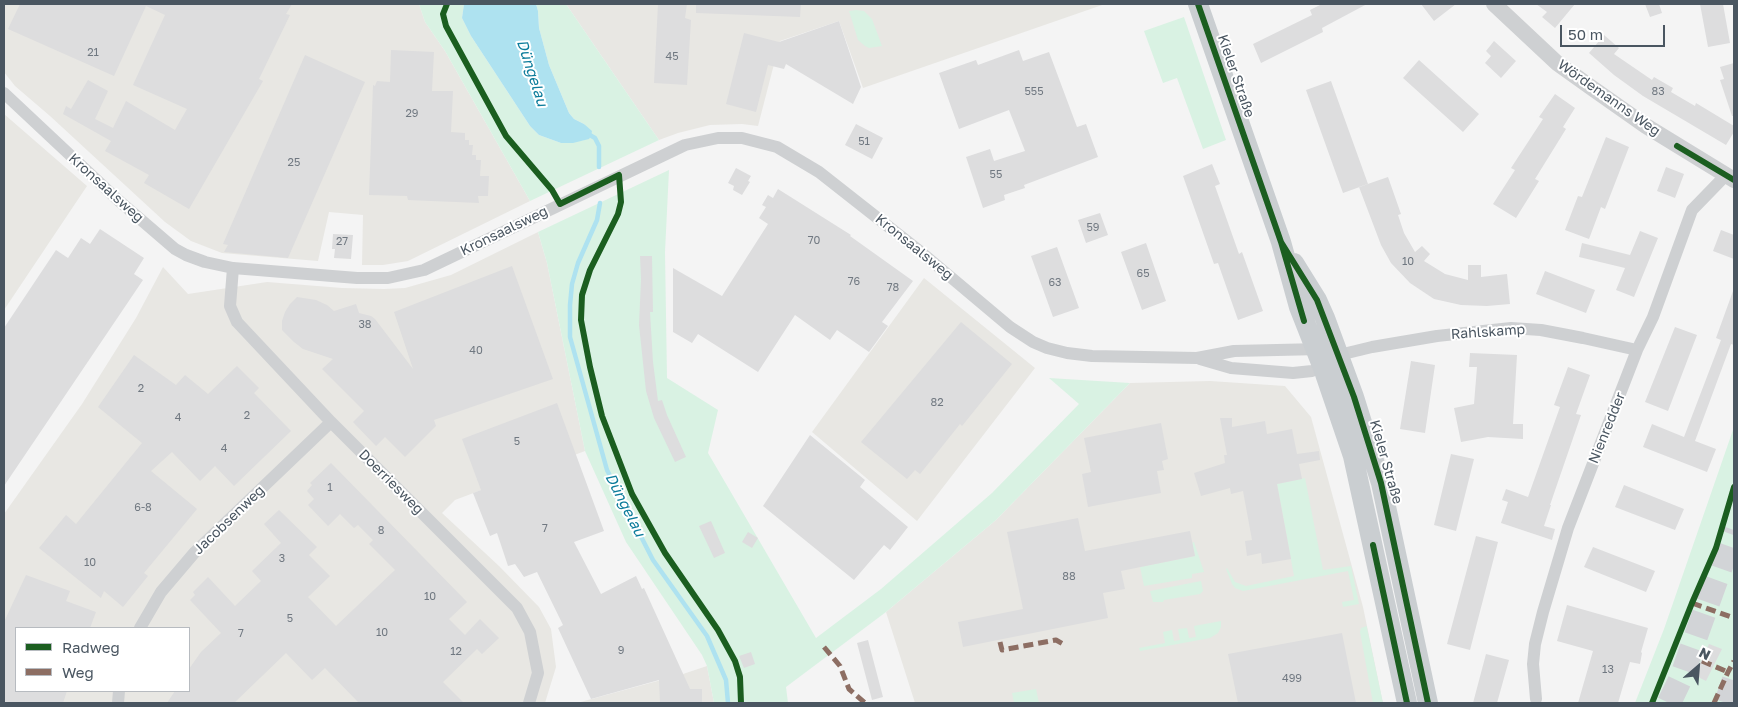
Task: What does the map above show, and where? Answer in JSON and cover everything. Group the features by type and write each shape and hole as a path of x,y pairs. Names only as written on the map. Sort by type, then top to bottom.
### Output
{"main road":[{"name":"Kieler Straße","path":"1198,4 1281,242 1299,307 1323,368 1353,456 1407,703"},
{"name":"Kieler Straße","path":"1281,242 1317,300 1354,397 1381,483 1428,703"}],"street":[{"name":"Wördemanns Weg","path":"1494,4 1557,62 1585,83 1646,126 1730,178"},
{"name":"Kronsaalsweg","path":"4,94 118,200 175,249 205,262 233,268 357,278 388,278 424,270 685,145 718,138 742,138 777,147 819,172 922,253 1010,327 1047,348 1092,356 1197,358 1234,351 1315,348 1339,355"},
{"name":"Nienredder","path":"1536,699 1533,664 1543,612 1568,528 1637,350 1653,317 1692,210 1730,178"},
{"name":"Doerriesweg","path":"233,268 230,306 237,322 331,422 517,608 530,632 538,673 529,703"},
{"name":"Rahlskamp","path":"1339,355 1372,347 1437,336 1511,328 1541,330 1637,350"},
{"name":"Kronsaalsweg","path":"1197,358 1231,368 1303,372 1323,368 1339,355"},
{"name":"Jacobsenweg","path":"141,627 161,592 195,552 331,422"}],"shaded area":[{"path":"4,4 419,4 425,22 445,51 530,201 408,261 383,265 362,265 363,215 329,212 318,261 222,253 191,241 165,222 15,86 4,72"},
{"path":"566,4 1105,4 863,88 839,21 780,41 758,126 742,124 710,125 659,140"},
{"path":"4,114 87,186 4,310"},
{"path":"538,232 547,263 585,451 455,500 442,513 499,566 539,607 551,629 556,667 545,703 4,703 4,514 82,404 136,318 163,267 188,294 267,282 342,288 405,288 451,275"},
{"path":"924,278 1035,368 917,521 812,432"},
{"path":"1210,381 1285,386 1311,417 1363,607 1383,703 915,703 886,612 996,520 1130,383"},
{"path":"707,666 714,703 577,703 683,674"}],"green space":[{"path":"419,4 464,4 462,18 471,36 530,126 539,135 561,143 584,140 591,136 584,124 574,119 569,113 549,65 539,28 536,4 566,4 659,140 530,201 445,51 425,22"},
{"path":"849,11 864,11 872,19 882,46 869,48 858,40"},
{"path":"1184,17 1226,140 1203,149 1177,78 1163,83 1144,31"},
{"path":"669,170 665,252 667,378 718,410 708,453 816,638 881,589 992,493 1079,404 1049,378 1130,383 996,520 886,612 786,687 788,703 714,703 707,666 702,655 626,542 585,451 547,263 538,232"},
{"path":"1734,427 1734,703 1635,703 1664,629"},
{"path":"1305,478 1323,570 1351,566 1359,604 1343,607 1342,602 1354,600 1348,571 1243,591 1235,588 1232,584 1227,568 1235,582 1246,586 1294,576 1277,484"},
{"path":"1194,542 1204,572 1192,574 1192,578 1144,586 1140,567 1195,556 1192,543"},
{"path":"1201,581 1203,591 1200,594 1164,600 1163,602 1153,602 1150,591"},
{"path":"1221,621 1218,633 1210,638 1140,651 1139,648 1165,643 1163,632 1172,630 1174,641 1180,640 1178,629 1187,628 1189,638 1196,637 1194,626"},
{"path":"1367,626 1383,703 1373,703 1360,632 1361,628"},
{"path":"1036,689 1039,703 1014,703 1012,693"}],"water":[{"path":"464,4 536,4 539,28 549,65 569,113 574,119 592,131 589,139 573,143 561,143 539,135 530,126 471,36 462,18"}],"building":[{"path":"20,4 292,4 286,14 290,15 259,79 263,81 189,209 144,183 149,175 105,151 111,141 63,114 66,106 71,109 88,80 108,91 95,119 113,128 126,101 175,130 187,109 133,85 165,15 146,6 114,76 8,29"},
{"path":"658,4 687,4 685,18 691,20 687,85 654,83"},
{"path":"696,4 801,4 800,17 696,13"},
{"path":"1322,4 1367,4 1322,28 1323,32 1261,63 1253,44 1312,15 1310,10"},
{"path":"1421,4 1456,4 1434,21"},
{"path":"1536,4 1575,4 1555,28 1542,17 1547,12"},
{"path":"1645,4 1659,4 1662,13 1650,17"},
{"path":"1700,4 1723,4 1730,43 1708,47"},
{"path":"839,21 861,87 853,104 786,64 784,69 768,65 756,112 726,104 744,33 779,42"},
{"path":"1604,35 1619,48 1614,54 1652,80 1654,77 1673,88 1671,92 1695,106 1696,103 1734,126 1734,132 1726,145 1643,96 1614,75 1589,53"},
{"path":"1494,41 1516,61 1501,78 1485,63 1491,56 1486,51"},
{"path":"391,50 434,52 432,91 453,91 451,132 465,133 465,140 469,140 469,145 473,145 472,155 476,155 476,160 481,160 480,176 489,176 488,196 478,196 479,203 408,200 407,196 369,195 373,85 375,86 377,81 390,82"},
{"path":"1019,50 1023,61 1049,52 1077,127 1086,124 1098,157 1024,185 1025,188 1004,195 1005,200 983,208 966,157 990,149 994,161 1025,151 1009,110 959,129 939,73 976,60 978,65"},
{"path":"305,55 365,82 288,258 224,252 228,245 223,244"},
{"path":"1419,60 1479,114 1463,132 1403,78"},
{"path":"1734,63 1734,116 1732,116 1720,80 1724,79 1720,67"},
{"path":"1331,81 1368,184 1343,193 1306,90"},
{"path":"1555,94 1575,108 1563,127 1566,129 1535,179 1539,181 1516,218 1493,204 1515,170 1511,168 1543,119 1539,117"},
{"path":"856,124 883,138 872,159 845,145"},
{"path":"1606,137 1629,147 1605,209 1601,207 1589,239 1565,230 1578,196 1582,197"},
{"path":"1212,164 1220,184 1215,186 1239,254 1242,252 1263,311 1238,320 1218,263 1214,264 1183,176"},
{"path":"1666,167 1684,174 1675,198 1657,191"},
{"path":"736,168 751,176 748,181 750,182 742,195 733,190 734,186 728,183"},
{"path":"1388,177 1401,214 1398,215 1404,233 1415,252 1422,246 1430,254 1424,261 1445,274 1468,280 1468,265 1481,265 1481,277 1507,274 1510,304 1487,306 1461,305 1434,299 1410,283 1391,263 1381,245 1359,187"},
{"path":"778,189 851,235 913,281 882,322 888,326 869,352 837,330 830,340 795,315 758,372 698,334 692,343 673,332 673,268 722,296 768,224 759,218 766,207 762,205 768,195 773,198"},
{"path":"1100,213 1108,235 1086,243 1078,220"},
{"path":"100,229 144,258 134,274 143,280 4,486 4,328 56,250 68,258 81,238 90,244"},
{"path":"1721,230 1734,235 1734,259 1713,251"},
{"path":"1640,231 1658,238 1634,297 1616,290 1625,268 1579,257 1582,243 1630,255"},
{"path":"333,234 353,235 351,259 334,258 335,249 332,249"},
{"path":"1146,243 1166,301 1142,310 1121,252"},
{"path":"1057,247 1079,308 1053,317 1031,256"},
{"path":"640,256 652,256 653,312 650,312 658,401 662,400 686,457 675,462 654,418 646,391 639,325"},
{"path":"512,266 553,379 434,420 436,426 405,457 385,437 376,446 353,422 364,411 322,369 333,359 303,349 282,330 285,312 297,297 316,300 334,311 356,304 359,313 375,319 413,369 394,312"},
{"path":"1545,271 1595,290 1586,313 1536,294"},
{"path":"1733,291 1734,345 1731,344 1695,441 1716,449 1707,472 1643,447 1652,424 1684,437 1721,340 1716,338"},
{"path":"961,322 1012,364 920,474 915,470 907,479 861,442"},
{"path":"1675,327 1697,335 1668,411 1645,402"},
{"path":"1470,353 1517,355 1513,424 1523,424 1523,439 1488,437 1461,442 1454,408 1474,404 1477,367 1469,367"},
{"path":"134,355 176,385 185,375 208,394 237,366 259,388 254,393 291,431 234,486 215,466 200,481 172,452 151,471 197,509 144,573 148,576 123,607 104,591 101,598 39,548 66,515 76,524 142,443 98,407"},
{"path":"1411,361 1435,365 1425,433 1400,429"},
{"path":"1568,367 1590,375 1576,414 1581,415 1544,526 1555,529 1552,540 1501,523 1508,502 1502,500 1506,489 1528,497 1560,407 1554,405"},
{"path":"557,403 604,531 574,542 601,594 636,576 642,589 644,588 690,689 702,689 702,703 660,703 659,680 591,699 558,628 563,625 537,572 524,577 515,564 508,566 497,533 490,536 473,493 481,490 462,439"},
{"path":"1220,418 1232,418 1232,427 1265,421 1267,434 1292,429 1297,454 1319,451 1320,460 1299,464 1302,479 1277,484 1291,559 1262,564 1261,553 1247,556 1245,541 1252,540 1243,491 1231,494 1230,488 1201,496 1194,473 1225,463 1224,455 1227,455"},
{"path":"1161,423 1168,459 1162,461 1164,470 1157,471 1161,493 1088,507 1082,474 1091,472 1084,438"},
{"path":"810,435 865,480 860,487 908,527 890,550 884,545 854,580 763,506"},
{"path":"1451,454 1474,459 1456,531 1434,525"},
{"path":"331,463 467,602 449,619 465,635 480,619 499,638 482,654 477,649 443,682 464,703 359,703 325,668 312,680 286,653 234,703 167,703 174,692 190,692 190,668 201,652 221,633 190,600 195,595 193,592 208,577 235,606 261,581 252,571 281,543 264,524 279,510 317,547 309,555 330,576 308,597 336,626 395,570 369,544 373,540 358,525 354,528 340,514 328,526 308,505 314,499 307,491 312,485 310,483"},
{"path":"1624,485 1684,509 1675,530 1615,507"},
{"path":"1078,518 1085,551 1190,531 1195,556 1121,571 1125,589 1103,593 1108,618 963,647 958,622 1023,609 1007,532"},
{"path":"711,521 725,553 714,558 699,526"},
{"path":"748,532 758,538 752,548 742,542"},
{"path":"1476,536 1498,542 1470,650 1447,644"},
{"path":"1593,547 1655,571 1646,592 1584,567"},
{"path":"26,575 70,591 66,601 96,612 90,627 15,627 15,692 67,692 63,703 4,703 4,622"},
{"path":"1567,605 1648,628 1641,652 1640,664 1630,662 1618,703 1578,703 1593,651 1557,641"},
{"path":"1342,633 1356,703 1238,703 1228,654"},
{"path":"868,640 883,697 872,700 857,643"},
{"path":"1709,644 1722,649 1706,681 1694,675"},
{"path":"751,652 755,664 744,668 739,656"},
{"path":"1486,654 1509,660 1497,703 1473,703"}],"waterway":[{"name":"Düngelau","path":"588,134 595,138 599,146 599,167"},
{"name":"Düngelau","path":"600,203 597,220 578,263 572,284 570,337 607,470 653,560 707,636 726,680 728,703"}],"tunnel":[{"path":"1669,703 1681,678 1734,530"},
{"path":"1726,703 1734,680"}],"marked path":[{"path":"1692,603 1734,618"},
{"path":"1000,642 1002,650 1056,640 1063,644"},
{"path":"824,647 840,666 849,689 865,703"},
{"path":"1702,661 1728,672"},
{"path":"1714,703 1734,661"}],"cycle path":[{"path":"447,4 443,14 446,26 506,136 552,190 560,204 619,175 621,202 618,214 590,270 582,295 581,320 590,367 602,416 632,494 665,553 718,630 735,661 740,677 741,703"},
{"path":"1198,4 1281,242 1304,321"},
{"path":"1677,146 1734,180"},
{"path":"1281,242 1317,300 1354,397 1381,483 1428,703"},
{"path":"1652,703 1716,548 1734,487"},
{"path":"1373,545 1407,703"}]}
